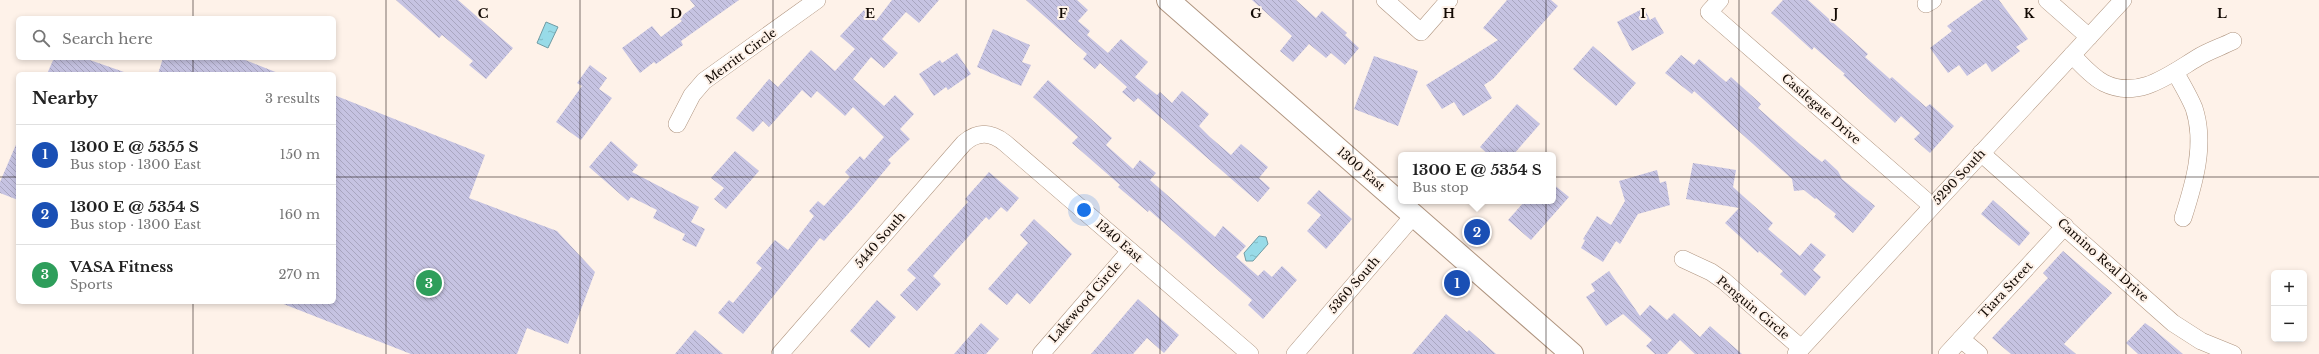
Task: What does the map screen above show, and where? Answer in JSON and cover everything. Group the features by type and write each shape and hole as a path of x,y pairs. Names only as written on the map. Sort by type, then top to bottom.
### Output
{"main road":[{"name":"1300 East","path":"1168,0 1398,201"},
{"name":"1300 East","path":"1401,204 1572,354"}],"street":[{"name":"Merritt Circle","path":"677,124 692,95 704,82 817,0"},
{"path":"1385,0 1422,32 1449,0"},
{"path":"2047,0 2089,37"},
{"name":"5290 South","path":"1798,351 2123,0"},
{"name":"Castlegate Drive","path":"1715,6 1932,206"},
{"path":"2072,55 2098,80 2121,88 2138,89 2175,72 2198,57 2233,41"},
{"path":"2175,72 2190,98 2198,130 2195,175 2183,218"},
{"name":"1340 East","path":"985,133 1005,143 1250,354"},
{"name":"5440 South","path":"780,354 964,143 970,138 985,133"},
{"name":"Camino Real Drive","path":"1982,153 2187,333 2216,348 2233,354"},
{"name":"5360 South","path":"1295,354 1414,215"},
{"name":"Tiara Street","path":"1947,354 2065,226"},
{"name":"Lakewood Circle","path":"1041,354 1130,251"},
{"name":"Penguin Circle","path":"1683,259 1710,272 1724,281 1798,351"},
{"path":"1961,339 1978,354"}],"water":[{"path":"546,22 558,27 548,48 537,43"},
{"path":"1259,236 1266,237 1268,244 1253,261 1246,261 1244,253"}],"building":[{"path":"396,0 458,0 513,48 486,79 469,65 473,61 442,35 439,38"},
{"path":"690,0 739,0 681,41 683,45 656,64 654,62 640,73 622,48 652,26 661,37 682,21 679,18 695,6"},
{"path":"892,0 939,0 919,23 906,12 882,39 898,53 884,68 871,57 853,79 884,106 895,95 914,114 900,129 910,139 888,160 891,163 824,241 820,238 743,334 718,313 729,300 733,303 762,268 756,263 775,240 788,250 814,216 809,211 818,201 824,206 850,177 845,172 860,156 864,160 884,137 853,107 845,116 817,91 811,98 802,90 769,127 763,121 753,132 736,118 769,79 778,87 811,50 835,71 855,49 840,36 864,10 876,21"},
{"path":"1026,0 1077,0 1088,10 1078,21 1090,31 1087,35 1108,53 1121,39 1148,62 1135,77 1157,95 1160,92 1172,103 1182,91 1209,114 1199,126 1210,137 1231,155 1241,144 1268,167 1259,178 1270,188 1258,202 1138,98 1134,102 1122,92 1127,87 1100,63 1095,69 1083,59 1087,54"},
{"path":"1252,0 1296,0 1316,18 1322,11 1347,33 1345,35 1359,48 1345,65 1331,53 1326,58 1309,44 1293,62 1280,51 1292,36"},
{"path":"1507,0 1551,0 1558,6 1493,79 1484,85 1492,98 1463,116 1454,102 1442,109 1426,85 1498,40 1483,28"},
{"path":"1783,0 1808,0 1868,54 1865,57 1890,79 1892,77 1926,107 1930,104 1954,126 1930,153 1914,139 1920,133 1901,116 1895,123 1843,75 1845,74 1814,47 1812,50 1771,13"},
{"path":"1983,0 1999,0 2028,39 2016,47 2020,51 1992,72 1986,63 1967,76 1959,65 1948,73 1930,48 1952,31 1947,26"},
{"path":"1644,8 1650,20 1655,17 1664,33 1632,51 1617,22"},
{"path":"993,29 1030,45 1022,62 1031,65 1021,86 977,67"},
{"path":"1593,46 1636,83 1616,106 1573,69"},
{"path":"957,53 971,74 948,90 946,87 934,96 919,74 940,60 942,63"},
{"path":"1681,55 1694,65 1699,59 1726,82 1731,77 1761,104 1758,108 1810,153 1822,162 1825,159 1838,171 1842,179 1875,206 1853,233 1834,217 1836,214 1816,198 1815,199 1804,190 1794,191 1792,179 1694,91 1692,94 1665,73"},
{"path":"1374,56 1418,71 1398,126 1354,109"},
{"path":"53,60 90,60 124,72 48,72"},
{"path":"162,60 245,60 275,72 159,72"},
{"path":"590,65 607,78 599,89 612,98 581,140 556,122 582,86 577,83"},
{"path":"1048,80 1112,138 1106,145 1133,169 1140,160 1156,173 1150,180 1215,237 1223,226 1246,246 1236,257 1258,276 1264,270 1272,277 1282,266 1297,280 1263,319 1248,305 1252,300 1149,210 1148,212 1118,187 1120,185 1072,143 1078,137 1033,97"},
{"path":"336,96 485,155 469,198 557,231 595,272 568,344 527,328 517,354 411,354 284,304 336,304"},
{"path":"1517,104 1540,124 1516,152 1486,152 1480,147"},
{"path":"611,141 638,165 632,172 699,207 691,222 705,229 696,247 682,240 685,234 653,218 657,210 631,197 628,201 589,167"},
{"path":"16,145 16,199 0,193 0,182"},
{"path":"735,151 759,171 726,209 714,199 724,188 711,178"},
{"path":"1693,163 1736,170 1733,187 1773,223 1768,229 1800,256 1811,243 1826,255 1813,270 1821,277 1805,296 1780,274 1783,271 1759,251 1758,253 1725,223 1739,208 1686,199"},
{"path":"1657,170 1660,183 1666,181 1670,205 1638,214 1620,244 1616,241 1603,262 1581,248 1585,240 1583,239 1597,216 1611,225 1625,201 1619,181"},
{"path":"989,172 1019,198 1007,212 1001,207 989,220 986,217 933,276 941,284 917,311 900,295 916,278 907,270 968,202 965,199"},
{"path":"1556,186 1569,197 1531,240 1508,220 1522,204 1556,204"},
{"path":"1319,190 1352,219 1326,249 1307,231 1321,215 1307,203"},
{"path":"1993,200 2030,233 2019,246 1981,214"},
{"path":"1034,219 1072,254 1030,304 1017,293 1007,305 988,289 1028,243 1020,235"},
{"path":"2063,251 2112,293 2064,344 2076,354 2011,354 1992,338 2048,278 2043,273"},
{"path":"1609,271 1640,316 1650,305 1667,320 1674,313 1700,337 1710,326 1742,354 1695,354 1680,340 1667,354 1655,354 1646,346 1652,340 1623,314 1606,326 1586,297 1595,291 1591,284"},
{"path":"1138,299 1179,335 1164,353 1147,338 1133,354 1091,354"},
{"path":"877,300 896,317 869,348 850,331"},
{"path":"1446,314 1467,332 1469,330 1496,354 1412,354"},
{"path":"981,323 999,339 986,354 954,354"},
{"path":"2145,323 2183,354 2138,354 2126,343"},
{"path":"695,330 723,354 675,354"}],"place":[{"name":"1300 E @ 5354 S","path":"1477,232"},
{"name":"VASA Fitness","path":"429,283"},
{"name":"1300 E @ 5355 S","path":"1457,283"}]}
